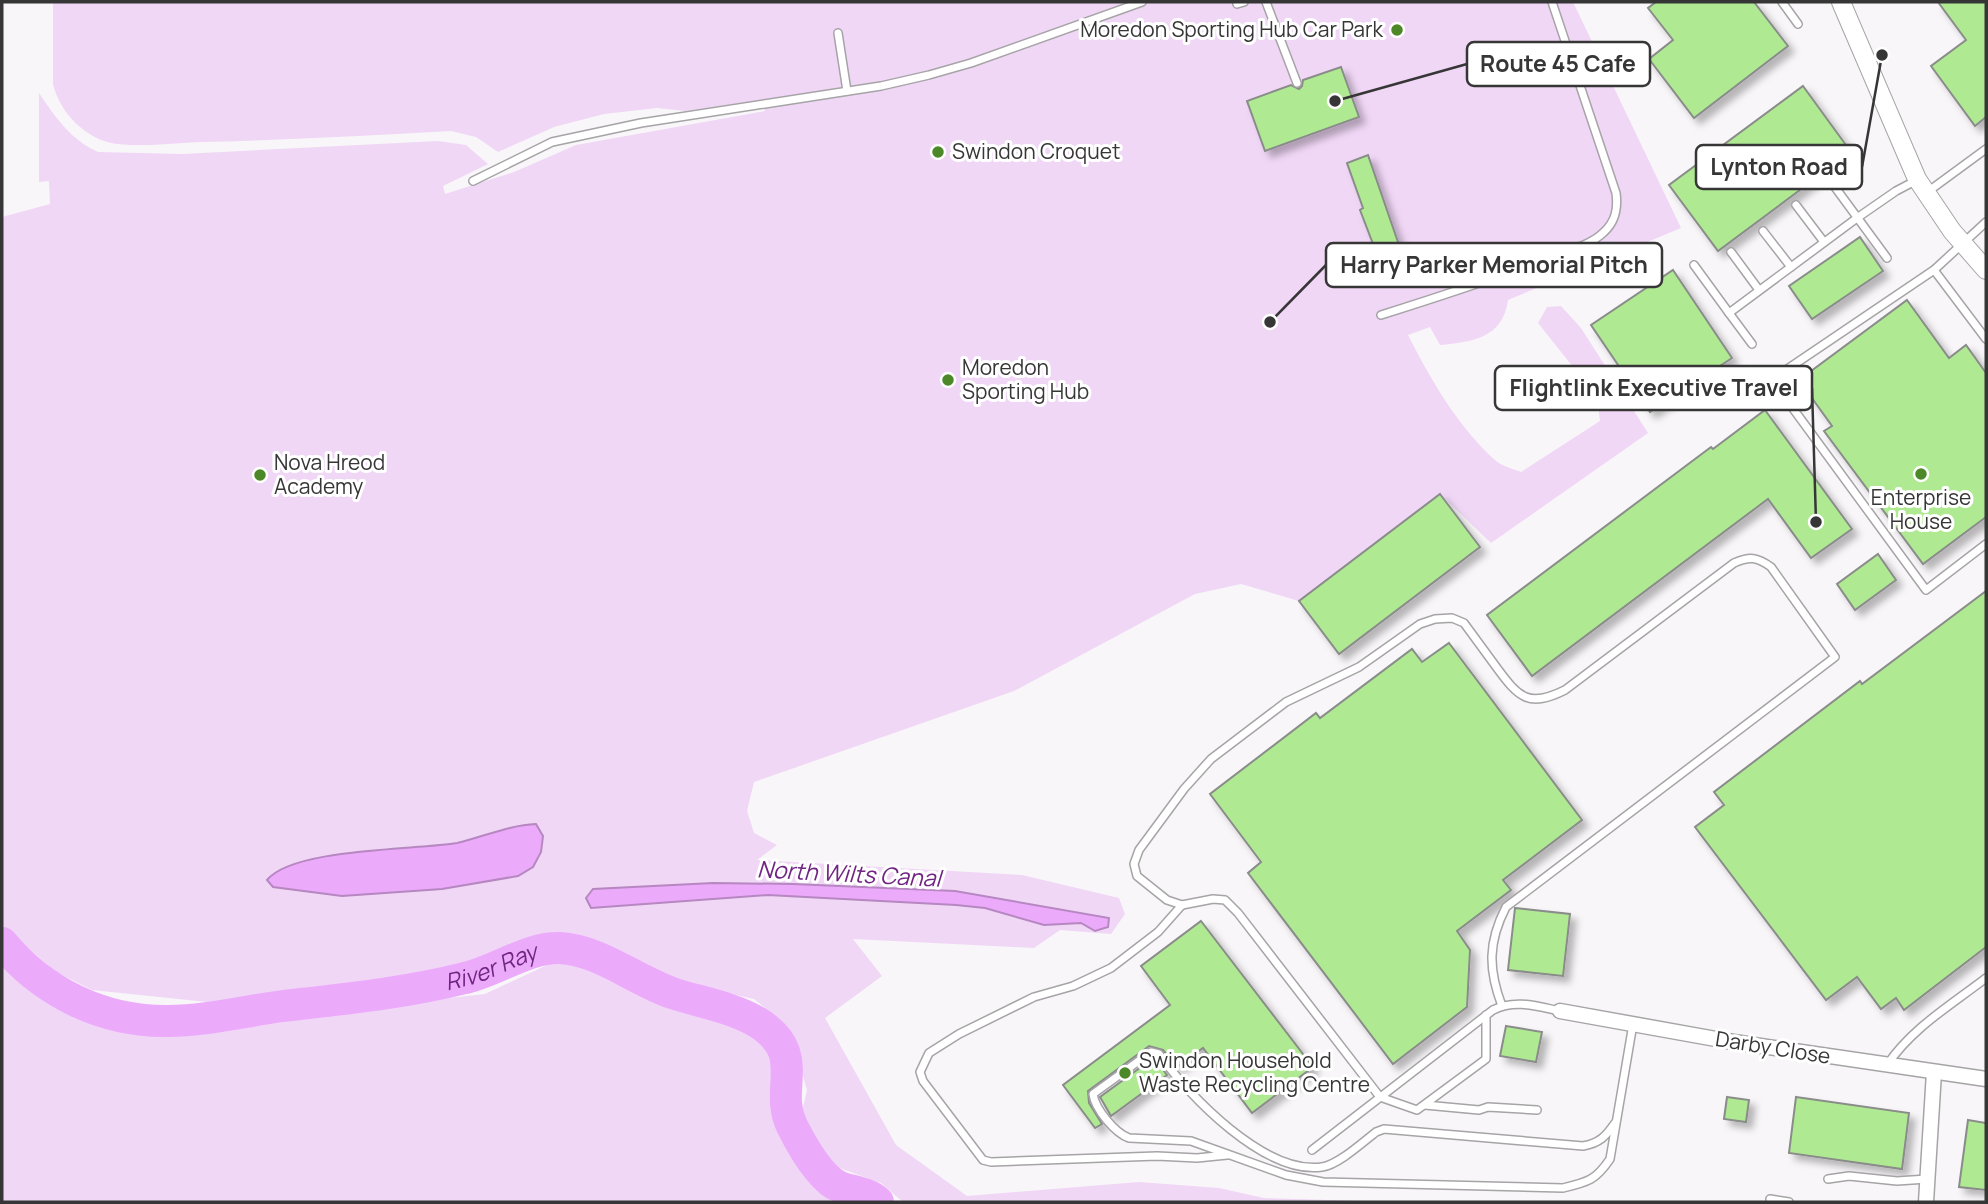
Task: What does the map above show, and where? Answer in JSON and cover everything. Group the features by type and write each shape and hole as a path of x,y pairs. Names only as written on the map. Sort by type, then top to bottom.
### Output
{"street":[{"path":"1841,2 1922,187 1962,244 1986,270"},
{"name":"Darby Close","path":"1560,1011 1986,1079"},
{"path":"1926,1202 1934,1072"}],"lane":[{"path":"473,181 536,149 583,134 893,83 971,63 1142,2"},
{"path":"1266,2 1297,82"},
{"path":"1381,315 1509,273 1572,249 1597,238 1611,224 1616,213 1616,192 1552,2"},
{"path":"1782,2 1798,24"},
{"path":"838,33 846,91"},
{"path":"1729,313 1895,191 1922,187 1986,149"},
{"path":"1829,179 1887,258"},
{"path":"1796,205 1824,242"},
{"path":"1986,222 1934,270 1786,370 1775,384 1926,590 1986,544"},
{"path":"1763,231 1791,267"},
{"path":"1731,252 1759,290"},
{"path":"1694,265 1752,344"},
{"path":"1934,270 1986,339"},
{"path":"1486,1015 1486,1059 1417,1110 1380,1097 1238,913 1225,900 1213,899 1182,905 1167,900 1137,876 1134,864 1139,850 1184,789 1211,759 1286,702 1359,667 1420,625 1435,619 1452,618 1464,623 1515,693 1530,699 1548,699 1565,690 1734,562 1748,557 1759,558 1770,567 1835,657 1506,906 1494,930 1492,971 1502,1006"},
{"path":"1182,905 1158,932 1111,968 1073,986 1034,997 959,1034 929,1053 920,1072 923,1082 983,1160 1157,1156 1197,1158 1231,1155"},
{"path":"1887,1065 1897,1049 1914,1033 1986,978"},
{"path":"1312,1150 1486,1015 1502,1006 1515,1003 1560,1011"},
{"path":"1615,1123 1596,1144 1583,1146 1384,1129 1330,1165 1322,1167 1289,1164 1270,1157 1189,1092 1155,1052 1151,1052 1093,1094 1097,1105 1122,1135 1178,1139 1212,1147 1286,1175 1323,1182 1563,1188 1585,1183 1599,1175 1610,1158 1633,1024"},
{"path":"1425,1104 1479,1110 1488,1107 1537,1110"},
{"path":"1828,1179 1849,1176 1897,1181 1927,1180"},
{"path":"1770,1199 1789,1202"}],"shaded area":[{"path":"53,2 1573,2 1681,228 1508,300 1500,323 1484,336 1440,345 1430,327 1408,335 1436,386 1469,433 1496,461 1521,472 1600,421 1597,397 1538,323 1547,307 1561,306 1581,328 1648,433 1491,543 1440,494 1299,601 1241,584 1195,594 1014,691 754,782 747,811 754,833 777,845 757,860 1022,875 1119,898 1125,914 1111,934 1060,930 1034,948 853,939 882,976 825,1018 896,1145 967,1196 1139,1182 1219,1188 1264,1198 1400,1202 903,1202 881,1183 834,1166 808,1136 801,1117 807,1090 796,1052 780,1020 754,999 664,979 602,946 555,948 474,976 207,1002 92,990 56,972 2,924 2,217 50,204 49,181 39,182 39,93 72,134 98,152 182,154 438,141 466,145 488,164 443,186 445,194 514,172 576,145 765,111 762,100 685,111 657,108 604,114 554,127 498,152 476,137 451,131 125,145 104,141 78,126 65,111 53,84","holes":["483,836 342,896 381,849 454,843","713,883 955,891 1109,918 1095,931 1081,923 1044,925 985,908 768,895 592,908"]},
{"path":"536,824 543,836 541,852 533,867 518,876 442,889 342,896 273,887 267,880 281,870 327,856 457,843 506,829"},
{"path":"713,883 955,891 1109,918 1108,927 1095,931 1081,923 1044,925 985,908 956,905 768,895 591,908 586,898 593,889"},
{"path":"2,947 50,999 122,1029 181,1028 485,994 562,958 595,962 653,998 743,1023 764,1040 776,1063 782,1138 804,1167 854,1202 2,1202"}],"building":[{"path":"1656,2 1754,2 1788,46 1694,118 1649,59 1673,40 1648,8"},
{"path":"1938,2 1986,2 1986,117 1975,126 1931,66 1966,40"},
{"path":"1341,67 1359,117 1265,151 1247,101 1291,85 1299,89 1303,80"},
{"path":"1803,86 1851,152 1718,251 1669,185"},
{"path":"1368,155 1400,248 1378,257 1360,210 1363,208 1347,163"},
{"path":"1860,237 1883,271 1812,319 1789,286"},
{"path":"1673,270 1732,358 1650,412 1591,325"},
{"name":"Enterprise House","path":"1907,300 1949,358 1966,345 1986,373 1986,517 1923,564 1824,431 1832,426 1799,380"},
{"path":"1765,410 1852,529 1811,558 1768,499 1532,676 1487,615 1711,447 1713,449"},
{"path":"1440,494 1480,547 1339,654 1299,601"},
{"path":"1878,554 1896,580 1855,610 1837,584"},
{"path":"1986,591 1986,947 1904,1010 1896,998 1881,1009 1857,977 1826,1000 1695,827 1724,805 1714,792 1860,681 1862,684"},
{"path":"1449,643 1582,820 1503,880 1511,890 1457,931 1470,950 1467,1007 1393,1064 1248,873 1261,862 1210,794 1316,713 1320,718 1412,649 1422,662"},
{"path":"1515,908 1570,914 1563,976 1508,970"},
{"path":"1201,921 1313,1067 1252,1113 1203,1048 1177,1067 1163,1050 1149,1046 1088,1091 1089,1103 1102,1124 1095,1128 1063,1085 1170,1005 1141,966"},
{"path":"1506,1026 1542,1032 1536,1062 1500,1056"},
{"path":"1155,1059 1167,1075 1111,1116 1100,1097"},
{"path":"1727,1097 1749,1100 1746,1122 1724,1119"},
{"path":"1796,1097 1909,1113 1902,1169 1789,1153"},
{"path":"1968,1120 1986,1123 1986,1190 1959,1187"}],"waterway":[{"name":"River Ray","path":"2,943 36,976 76,1001 120,1016 168,1021 211,1018 420,988 477,975 524,955 548,949 560,948 589,954 672,993 747,1017 773,1034 782,1046 786,1059 787,1112 806,1151 818,1169 833,1183 878,1202"}],"place":[{"name":"Moredon Sporting Hub Car Park","path":"1397,30"},
{"name":"Lynton Road","path":"1882,55"},
{"name":"Route 45 Cafe","path":"1335,101"},
{"name":"Swindon Croquet","path":"938,152"},
{"name":"Harry Parker Memorial Pitch","path":"1270,322"},
{"name":"Moredon Sporting Hub","path":"948,380"},
{"name":"Enterprise House","path":"1921,474"},
{"name":"Nova Hreod Academy","path":"260,475"},
{"name":"Flightlink Executive Travel","path":"1816,522"},
{"name":"Swindon Household Waste Recycling Centre","path":"1125,1073"}],"water label":[{"name":"North Wilts Canal","path":"849,874"}]}
